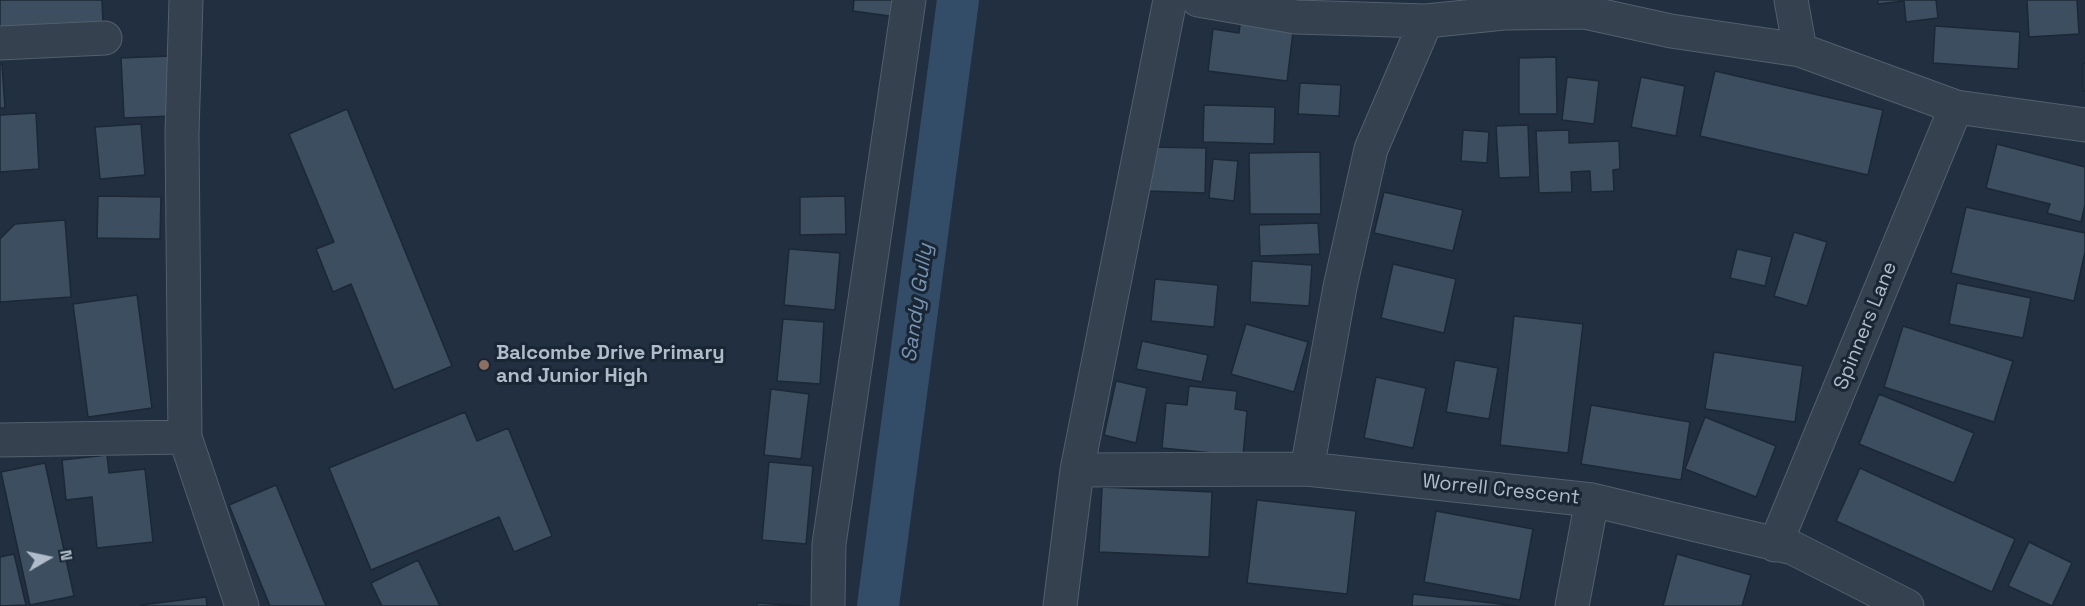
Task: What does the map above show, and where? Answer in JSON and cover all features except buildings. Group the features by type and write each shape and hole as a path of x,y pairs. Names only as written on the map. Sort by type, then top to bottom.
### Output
{"street":[{"path":"186,0 182,134 185,437 242,606"},
{"path":"828,606 829,544 909,0"},
{"path":"1060,606 1077,470 1170,0"},
{"path":"1198,0 1296,17 1426,21 1504,6 1584,12 1671,31 1800,50 1956,107 2085,125"},
{"path":"1791,0 1800,50"},
{"path":"1307,469 1340,287 1371,149 1426,21"},
{"path":"0,43 105,38"},
{"name":"Spinners Lane","path":"1775,545 1956,107"},
{"path":"0,440 185,437"},
{"name":"Worrell Crescent","path":"1077,470 1307,469 1592,500 1792,548 1907,606"},
{"path":"1572,606 1592,500"}],"waterway":[{"name":"Sandy Gully","path":"878,606 958,0"}],"place":[{"name":"Balcombe Drive Primary and Junior High","path":"484,365"}]}
